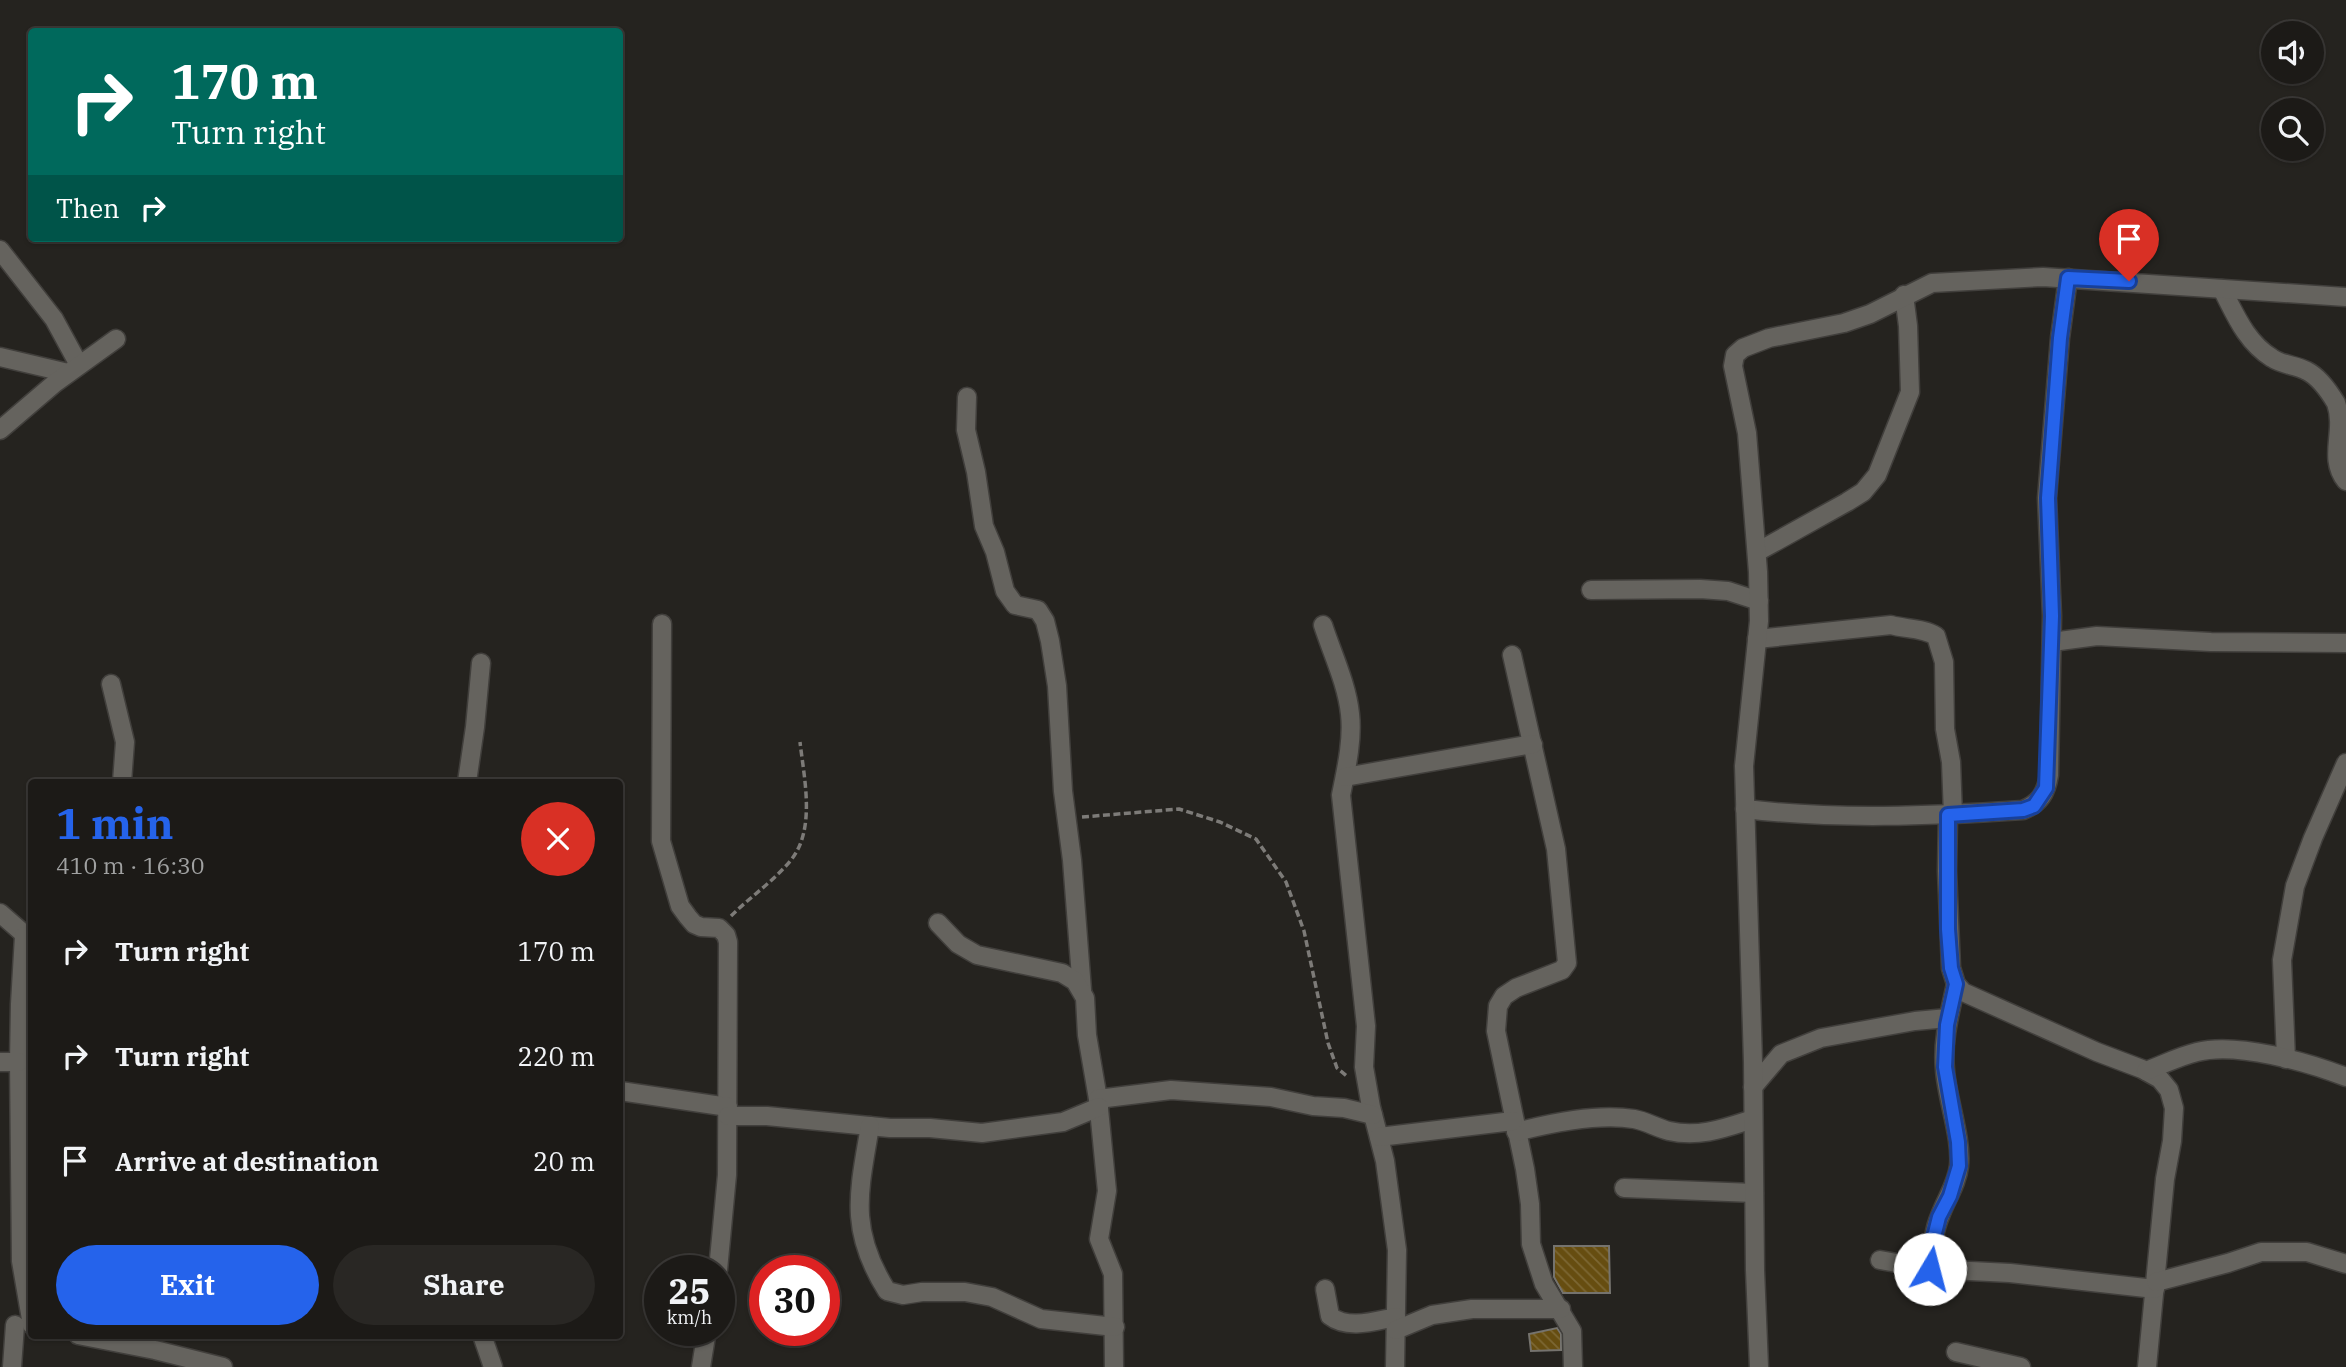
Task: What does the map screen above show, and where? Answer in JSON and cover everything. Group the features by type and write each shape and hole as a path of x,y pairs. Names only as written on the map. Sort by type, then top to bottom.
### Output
{"street":[{"path":"0,250 54,319 74,369"},
{"path":"1759,1367 1744,766 1759,601 1748,433 1733,366 1735,355 1743,348 1769,338 1853,320 1932,284 2043,277 2346,297"},
{"path":"1745,808 1785,813 1951,815 2023,810 2034,806 2040,799 2049,775 2052,642 2048,498 2060,338 2068,278"},
{"path":"2222,289 2239,323 2255,345 2273,360 2309,372 2336,403 2343,416 2344,427 2338,466 2346,481"},
{"path":"1757,552 1863,492 1877,475 1910,392 1904,295"},
{"path":"0,430 74,369 116,339"},
{"path":"0,356 74,369"},
{"path":"967,397 966,430 984,526 995,552 1005,591 1015,605 1038,610 1045,621 1057,686 1082,990 1107,1191 1099,1239 1113,1274 1114,1367"},
{"path":"1591,590 1714,590 1728,591 1759,601"},
{"path":"662,624 661,841 680,906 694,924 719,928 726,935 728,942 727,1175 719,1255"},
{"path":"1323,625 1346,694 1350,715 1341,795 1366,1026 1364,1067 1385,1161 1397,1250 1395,1367"},
{"path":"1757,639 1891,625 1908,630 1929,631 1936,636 1944,662 1945,729 1951,762 1948,929 1951,968 1956,984 1963,992 2146,1071 2160,1079 2169,1090 2174,1108 2147,1367"},
{"path":"2052,642 2097,636 2270,643 2346,643"},
{"path":"1512,655 1556,849 1567,963 1562,970 1516,988 1504,996 1498,1006 1496,1031 1530,1204 1531,1244 1544,1284 1573,1331 1573,1367"},
{"path":"467,779 481,663"},
{"path":"111,684 125,742 122,779"},
{"path":"1345,777 1533,744"},
{"path":"2286,1059 2282,961 2295,886 2346,763"},
{"path":"0,913 28,939 23,1050 19,1326 12,1367"},
{"path":"938,923 958,944 977,955 1062,974 1082,990"},
{"path":"1930,1269 1932,1245 1939,1217 1950,1196 1959,1166 1958,1142 1945,1067 1948,1018 1956,984"},
{"path":"1753,1087 1781,1054 1821,1038 1915,1021 1948,1018"},
{"path":"0,1062 23,1050"},
{"path":"2146,1071 2199,1051 2243,1050 2286,1059 2346,1077"},
{"path":"623,1092 767,1116 982,1133 1063,1122 1098,1103 1171,1090 1271,1097 1373,1115"},
{"path":"1379,1137 1607,1118 1634,1119 1671,1131 1691,1134 1710,1133 1754,1119"},
{"path":"870,1125 858,1199 860,1228 872,1265 887,1291 903,1295 965,1292 992,1297 1041,1320 1115,1328"},
{"path":"1624,1188 1754,1192"},
{"path":"1880,1261 1930,1269 2155,1286 2261,1252 2307,1252 2346,1264"},
{"path":"1325,1289 1330,1316 1336,1321 1362,1324 1396,1323 1472,1309 1561,1310"},
{"path":"124,1339 147,1341 223,1367"},
{"path":"483,1339 493,1367"},
{"path":"701,1367 705,1346"},
{"path":"1956,1352 2021,1367"}],"path":[{"path":"719,928 792,859 803,839 806,807 800,742"},
{"path":"1067,818 1179,808 1220,822 1256,839 1286,882 1304,931 1328,1043 1338,1068 1345,1076 1367,1083"}],"building":[{"path":"1554,1246 1609,1246 1610,1293 1563,1293 1554,1277"},
{"path":"1557,1328 1561,1334 1561,1350 1531,1351 1529,1334"}],"route":[{"path":"1930,1269 1932,1245 1939,1217 1950,1196 1959,1166 1958,1142 1950,1109 1945,1067 1947,1025 1956,984 1951,968 1948,929 1948,815 2023,810 2034,806 2046,788 2049,775 2052,616 2048,498 2060,338 2068,278 2129,281"}]}
